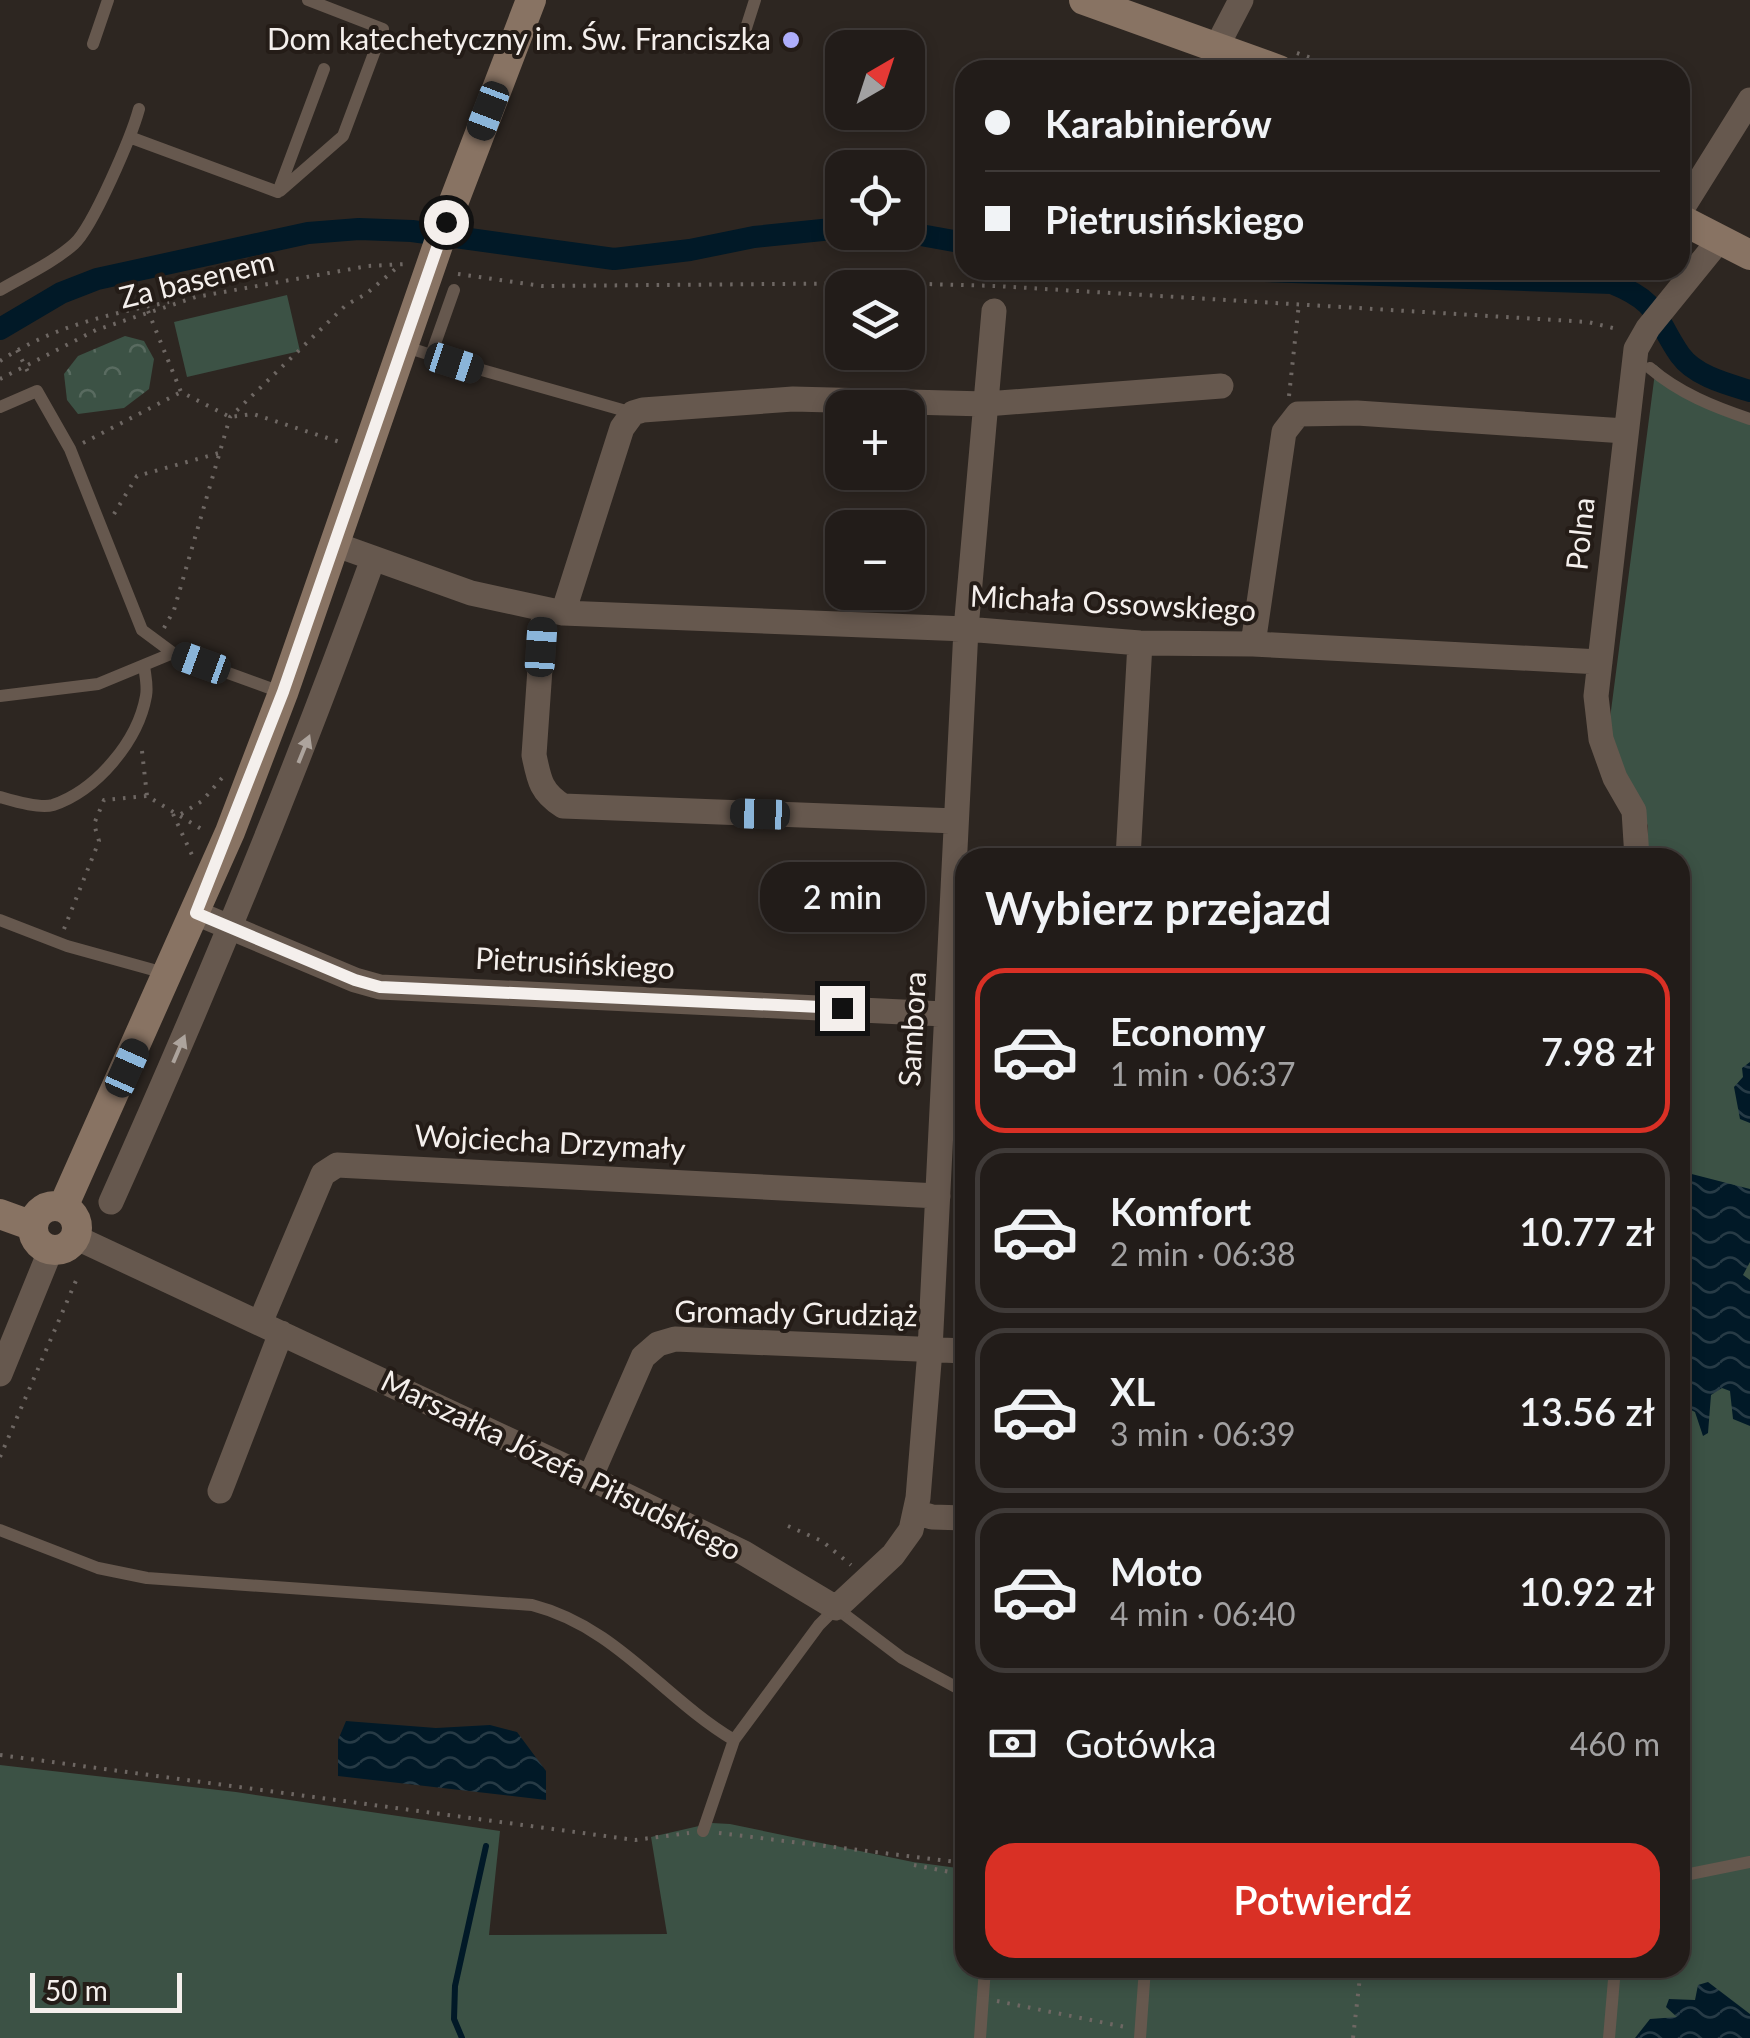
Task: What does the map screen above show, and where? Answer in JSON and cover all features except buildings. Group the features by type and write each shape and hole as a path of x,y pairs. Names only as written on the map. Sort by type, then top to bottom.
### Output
{"main road":[{"path":"53,1238 44,1209 63,1207 196,913 283,692 334,544 426,353 434,265 446,222 531,0"},
{"path":"1084,0 1250,60"},
{"path":"1690,221 1750,255"},
{"name":"Marszałka Józefa Piłsudskiego","path":"0,1214 53,1238"}],"street":[{"path":"1216,48 1241,0"},
{"path":"1690,199 1750,100"},
{"name":"Polna","path":"1690,276 1721,238"},
{"name":"Polna","path":"1636,848 1634,811 1616,778 1596,719 1600,662 1636,348 1687,280"},
{"name":"Sambora","path":"956,848 966,629 994,311"},
{"path":"956,821 563,806 548,797 538,778 534,755 553,612 622,428 633,413 643,410 793,399 986,404 1221,386"},
{"path":"1252,644 1284,432 1290,420 1304,412 1625,431"},
{"name":"Michała Ossowskiego","path":"334,544 471,593 553,612 1600,662"},
{"path":"111,1202 231,928 313,726 373,559"},
{"path":"1129,848 1140,643"},
{"name":"Pietrusińskiego","path":"196,913 380,987 955,1014"},
{"name":"Sambora","path":"836,1608 902,1542 914,1512 955,1014"},
{"name":"Wojciecha Drzymały","path":"270,1328 323,1174 337,1164 938,1196"},
{"path":"0,1374 53,1238"},
{"name":"Marszałka Józefa Piłsudskiego","path":"53,1238 270,1328 590,1478 744,1553 836,1608"},
{"path":"220,1491 270,1328"},
{"name":"Gromady Grudziąż","path":"590,1478 642,1357 658,1344 675,1339 955,1351"},
{"path":"914,1512 955,1518"}],"lane":[{"path":"93,44 108,0"},
{"path":"278,192 344,136 383,29 308,0"},
{"path":"740,47 756,0"},
{"path":"278,192 324,69"},
{"path":"0,290 75,244 91,222 132,138 139,109"},
{"path":"132,138 278,192"},
{"path":"454,290 426,353 633,413"},
{"path":"1650,368 1715,408 1750,418"},
{"path":"0,407 38,390 70,450 142,630 173,653 283,692"},
{"path":"0,696 98,684 173,653"},
{"path":"0,798 51,806 88,785 120,754 138,720 147,694 144,665"},
{"path":"0,920 58,942 168,974"},
{"path":"0,1530 98,1568 147,1578 532,1605 562,1612 588,1626 647,1671 703,1722 734,1740"},
{"path":"704,1832 734,1740 819,1625 836,1608 902,1658 955,1687"},
{"path":"1690,1874 1750,1862"},
{"path":"980,2038 985,1978"},
{"path":"1140,2034 1144,1978"},
{"path":"1609,2038 1615,1978"}],"path":[{"name":"Za basenem","path":"0,379 96,330 196,297 354,268 402,264 434,265 542,286 892,283 1299,303 1588,322 1613,328 1621,337"},
{"path":"157,641 174,610 230,416 346,305 402,264"},
{"path":"0,361 62,328 196,297"},
{"path":"1290,420 1288,382 1299,303"},
{"path":"148,311 181,392 230,416 253,414 352,446"},
{"path":"17,350 38,390"},
{"path":"70,450 181,392"},
{"path":"104,530 137,476 219,453"},
{"path":"138,720 148,796"},
{"path":"174,812 182,814 202,800 229,771"},
{"path":"58,942 99,842 94,824 104,800 148,796 212,835"},
{"path":"174,812 197,869"},
{"path":"0,1457 78,1276"},
{"path":"788,1526 822,1540 868,1578"},
{"path":"0,1756 635,1840 704,1832 955,1862"},
{"path":"914,1866 955,1873"},
{"path":"1353,2038 1360,1978"},
{"path":"983,1998 1140,2034"}],"green space":[{"path":"287,295 300,351 187,377 174,322"},
{"path":"125,336 144,341 154,359 149,389 124,408 78,414 67,400 64,374 78,356"},
{"path":"1656,365 1699,405 1750,424 1750,2038 0,2038 0,1765 236,1792 500,1831 489,1935 667,1934 651,1837 712,1823 955,1868 955,1978 1690,1978 1690,848 1648,848 1648,826 1636,796 1620,774 1609,726"}],"water":[{"path":"1750,1062 1750,1123 1740,1119 1734,1087 1743,1077 1742,1068"},
{"path":"1690,1174 1750,1189 1750,1262 1743,1275 1750,1280 1750,1426 1733,1419 1730,1391 1722,1388 1711,1395 1708,1433 1703,1436 1695,1412 1690,1410"},
{"path":"346,1721 436,1728 490,1725 517,1732 546,1771 546,1800 338,1776 338,1740"},
{"path":"1708,1982 1750,2014 1750,2038 1635,2038 1650,2019 1677,2017 1666,2007 1669,1999 1695,2000 1698,1985"}],"waterway":[{"path":"0,329 61,293 97,279 308,233 359,229 412,231 614,259 825,230"},
{"path":"925,236 955,241"},
{"path":"1525,280 1612,283 1628,290 1655,312 1686,362 1712,378 1750,391"},
{"path":"462,2038 454,2019 455,1986 486,1846"}],"place":[{"name":"Dom katechetyczny im. Św. Franciszka","path":"791,40"}],"route":[{"path":"446,222 283,692 196,913 380,987 842,1008"}]}
